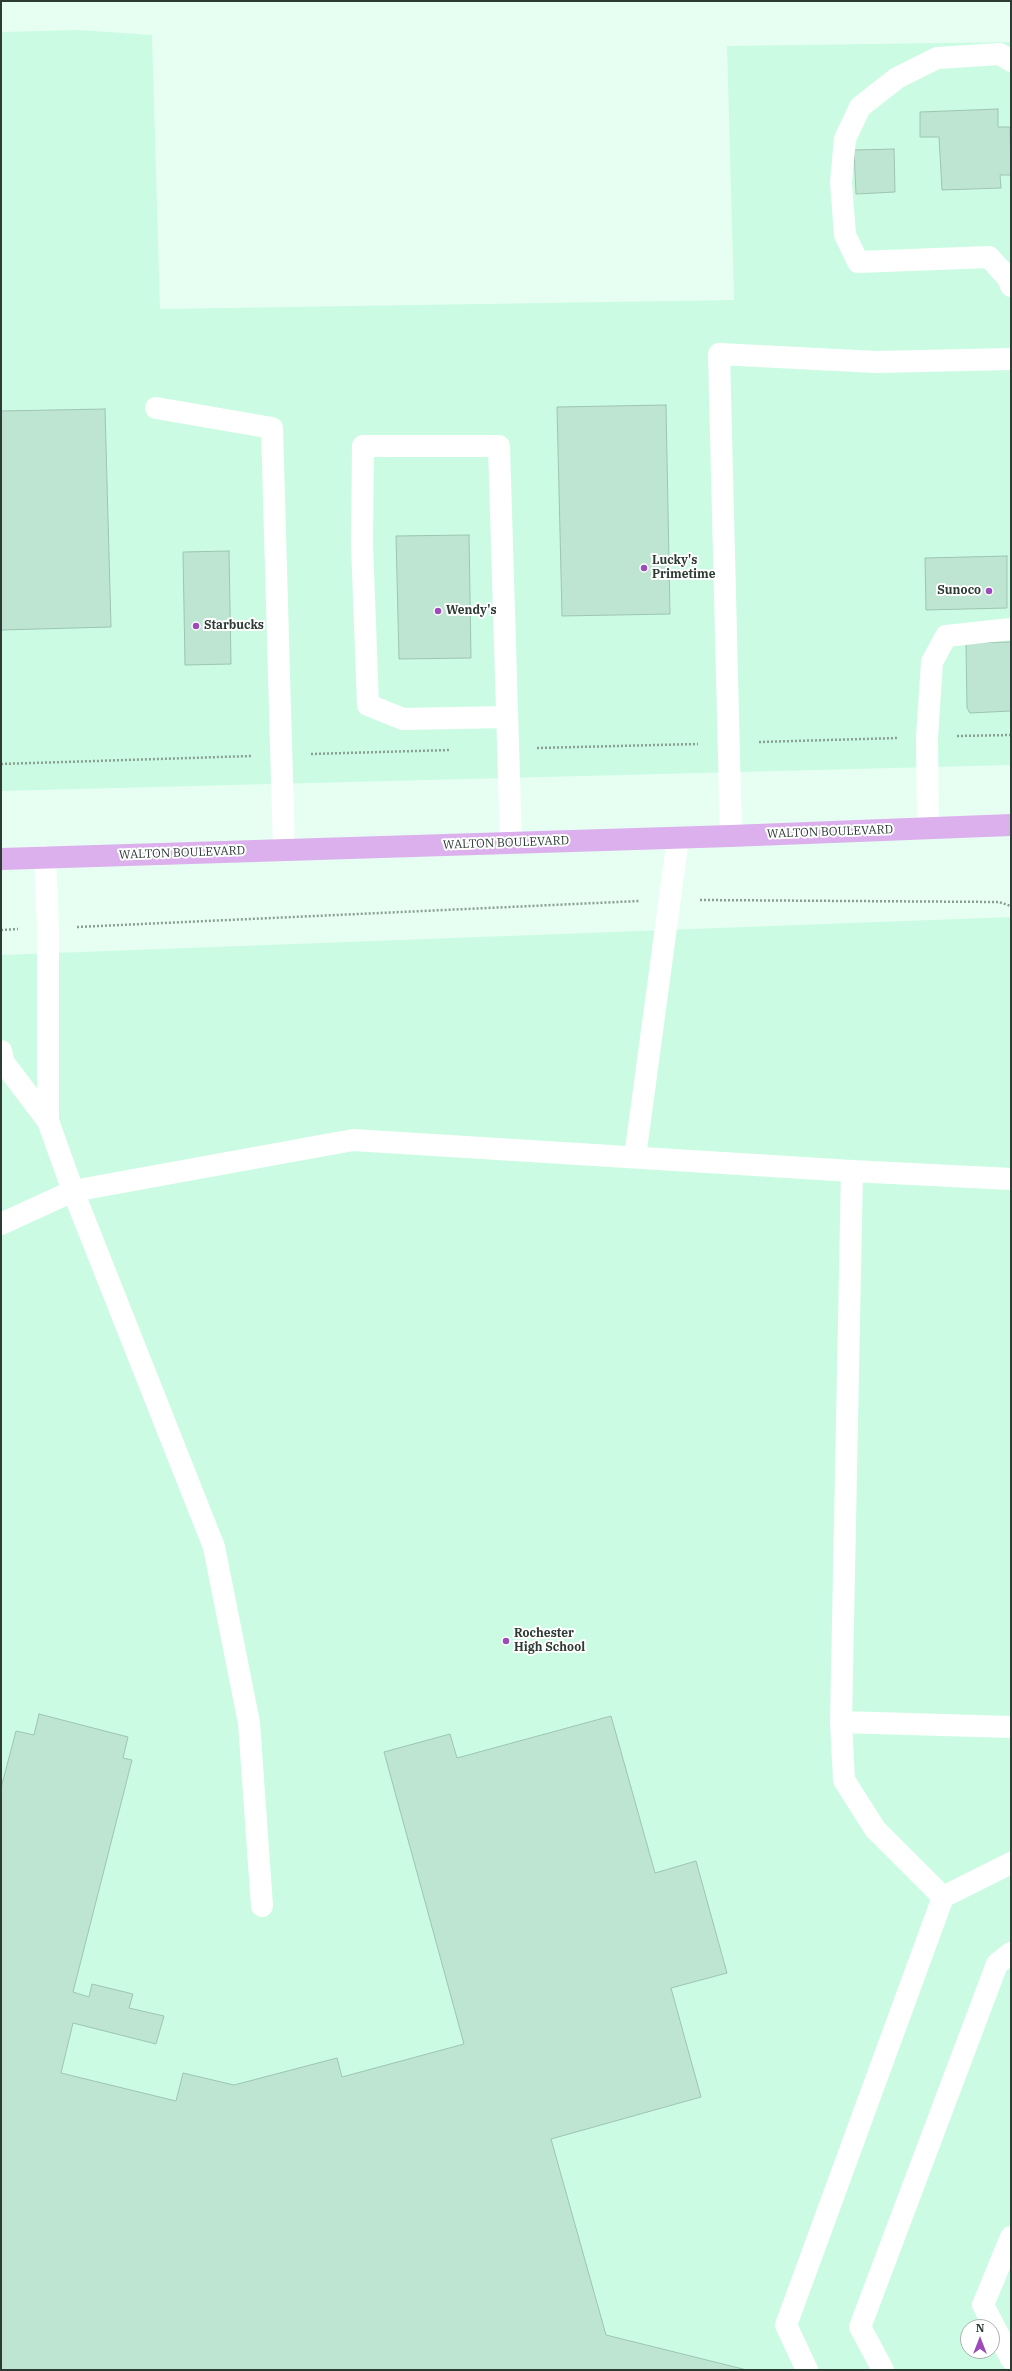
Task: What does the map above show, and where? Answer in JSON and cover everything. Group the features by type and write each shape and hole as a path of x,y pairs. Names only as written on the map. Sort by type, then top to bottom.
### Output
{"main road":[{"name":"WALTON BOULEVARD","path":"1,859 678,838 1011,825"}],"lane":[{"path":"1010,280 988,257 858,262 845,235 841,182 845,139 860,107 897,78 937,58 1000,54 1011,62"},
{"path":"731,836 719,354 876,362 1011,359"},
{"path":"156,408 272,428 284,850"},
{"path":"506,717 403,719 368,705 362,544 363,446 499,446 511,843"},
{"path":"928,828 927,737 932,662 946,636 1011,629"},
{"path":"635,1157 678,838"},
{"path":"45,858 48,928 48,1121"},
{"path":"1,1052 4,1063 48,1121 73,1191 214,1547 249,1723 262,1906"},
{"path":"1,1224 73,1191 353,1140 852,1171 1011,1179"},
{"path":"852,1171 841,1722 844,1780 875,1829 943,1897"},
{"path":"841,1722 1011,1727"},
{"path":"807,2370 786,2325 943,1897 1011,1863"},
{"path":"883,2370 860,2327 997,1964 1011,1953"},
{"path":"1011,2237 983,2304 1011,2360"}],"path":[{"path":"1,930 670,900 999,902 1011,906"}],"shaded area":[{"path":"79,30 152,35 160,309 734,300 727,46 1011,42 1011,765 1,791 1,32"},
{"name":"Rochester High School","path":"1011,917 1011,2370 1,2370 1,955"}],"building":[{"path":"998,109 998,127 1010,127 1011,175 1000,175 1001,188 942,190 939,137 920,137 920,112"},
{"path":"894,149 895,192 856,194 854,150"},
{"path":"666,405 670,614 562,616 557,407"},
{"path":"105,409 111,627 1,630 1,411"},
{"path":"469,535 471,658 399,659 396,536"},
{"path":"229,551 231,664 185,665 183,552"},
{"path":"1007,556 1007,608 926,610 925,558"},
{"path":"1011,642 1011,711 970,713 967,708 966,646 968,643"},
{"path":"39,1714 128,1737 123,1758 132,1760 73,1992 89,1997 92,1984 133,1994 129,2008 164,2016 156,2044 73,2023 61,2073 176,2101 183,2073 234,2085 337,2058 342,2077 464,2044 384,1752 450,1734 457,1758 611,1716 655,1873 696,1861 727,1973 671,1988 701,2097 551,2139 606,2335 747,2370 1,2370 1,1788 16,1731 34,1735"}],"place":[{"name":"Lucky's Primetime","path":"644,568"},
{"name":"Sunoco","path":"989,591"},
{"name":"Wendy's","path":"438,611"},
{"name":"Starbucks","path":"196,626"},
{"name":"Rochester High School","path":"506,1641"}]}
